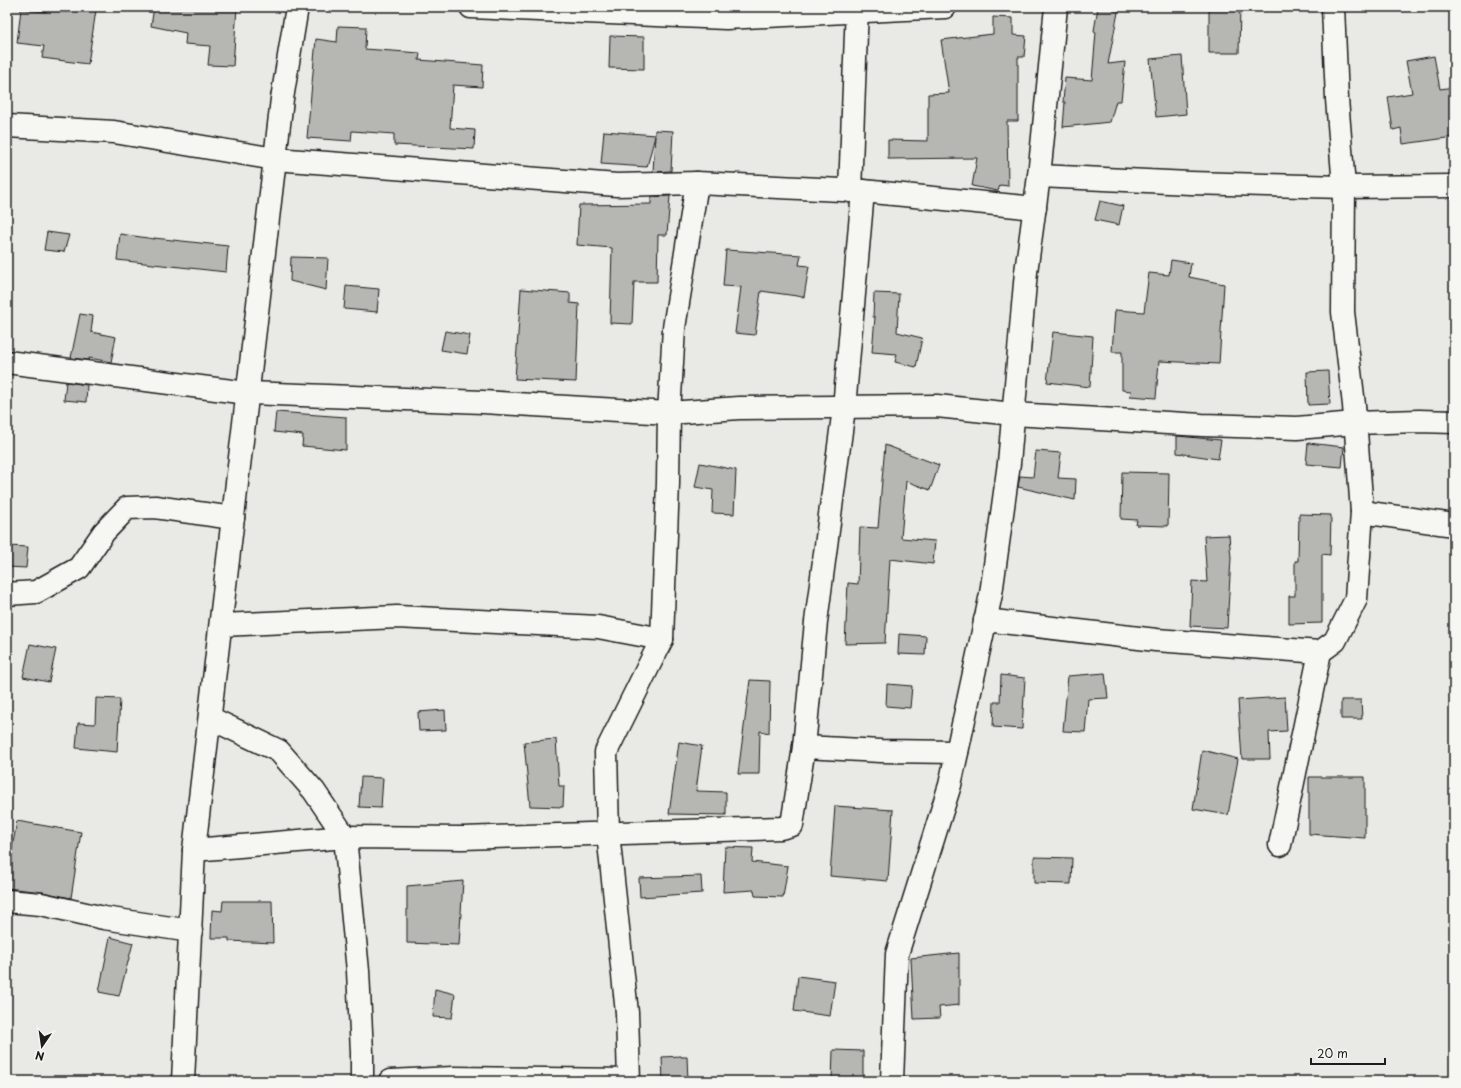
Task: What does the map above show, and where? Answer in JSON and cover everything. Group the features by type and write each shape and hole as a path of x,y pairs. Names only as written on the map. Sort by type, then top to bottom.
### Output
{"street":[{"path":"182,1081 191,931 194,850 282,99 297,7"},
{"path":"470,7 726,18 857,9 945,7"},
{"path":"892,1081 897,954 950,786 991,594 1009,463 1026,272 1039,176 1056,7"},
{"path":"985,620 1156,640 1320,652 1335,641 1356,599 1362,512 1355,423 1343,312 1344,188 1337,99 1333,7"},
{"path":"194,850 345,837 463,838 781,828 792,825 804,747 816,622 844,408 856,191 857,9"},
{"path":"7,126 114,132 275,159 617,185 697,183 856,191 1035,208"},
{"path":"1039,176 1344,188 1454,186"},
{"path":"390,1081 481,1078 629,1080 627,1013 608,833 606,752 662,639 669,413 674,328 697,183"},
{"path":"7,362 247,393 483,402 669,413 739,408 938,406 1013,414 1202,425 1289,428 1355,423 1420,421 1454,422"},
{"path":"7,594 36,592 79,568 104,532 127,508 155,507 233,518"},
{"path":"1362,512 1454,525"},
{"path":"220,625 405,617 598,627 662,639"},
{"path":"1280,845 1320,652"},
{"path":"210,718 280,751 314,791 345,837 358,971 362,1081"},
{"path":"804,747 881,751 957,752"},
{"path":"7,901 40,904 104,918 191,931"}],"building":[{"path":"46,7 96,10 88,64 42,58 44,46 17,43 21,9 46,12"},
{"path":"154,7 237,7 233,66 208,65 210,46 185,44 186,33 151,26"},
{"path":"1098,7 1119,7 1108,64 1125,62 1121,101 1116,101 1110,122 1063,127 1065,78 1092,80 1096,32 1094,31"},
{"path":"1209,7 1240,7 1239,53 1209,53"},
{"path":"993,17 1013,18 1013,35 1026,36 1024,57 1018,57 1018,121 1007,121 1008,186 1000,185 998,191 972,186 977,158 888,159 888,140 928,141 928,94 949,93 941,40 993,34"},
{"path":"338,26 366,27 365,49 420,53 419,60 483,65 482,87 453,85 450,128 475,130 474,149 394,145 394,134 352,131 351,141 307,138 316,39 337,42"},
{"path":"610,36 644,37 644,69 609,68"},
{"path":"1182,56 1186,114 1156,117 1150,59"},
{"path":"1434,56 1440,89 1454,87 1454,137 1403,144 1401,128 1393,130 1388,97 1412,93 1406,61"},
{"path":"655,130 673,131 671,171 653,172 655,136 647,167 601,164 604,131 655,135"},
{"path":"670,196 667,235 658,235 657,282 634,282 632,324 610,323 612,248 577,245 579,205 651,204 651,197"},
{"path":"1100,201 1123,206 1119,225 1095,220"},
{"path":"47,232 69,235 64,252 44,250"},
{"path":"120,234 228,246 226,272 117,260"},
{"path":"726,250 801,255 799,265 809,266 804,297 761,291 755,335 735,333 741,287 723,286"},
{"path":"291,257 328,258 326,290 290,281"},
{"path":"1171,260 1191,263 1189,277 1224,284 1219,364 1159,361 1156,398 1130,396 1131,391 1122,390 1122,352 1112,352 1115,310 1144,312 1149,273 1169,275"},
{"path":"346,286 379,289 377,312 344,309"},
{"path":"521,289 570,293 570,303 579,304 576,382 515,379"},
{"path":"874,293 899,294 897,332 922,338 916,367 895,362 897,354 872,352 875,317 873,317"},
{"path":"80,314 93,316 91,332 116,337 111,362 89,358 89,360 71,358"},
{"path":"445,331 470,335 467,354 441,350"},
{"path":"1053,332 1093,336 1090,387 1047,382"},
{"path":"1328,371 1330,404 1308,405 1307,372"},
{"path":"66,382 87,385 86,402 64,400"},
{"path":"276,412 346,417 346,450 302,446 303,435 274,432"},
{"path":"1177,436 1221,440 1218,459 1177,453"},
{"path":"1308,443 1344,447 1342,467 1306,464"},
{"path":"885,445 939,465 930,490 906,481 901,538 935,541 933,564 890,559 885,643 845,644 848,583 858,584 860,527 878,528"},
{"path":"1036,451 1061,453 1058,478 1076,479 1075,500 1018,487 1020,476 1033,477"},
{"path":"700,463 736,470 734,514 712,513 713,490 695,487"},
{"path":"1122,472 1169,473 1168,526 1136,525 1137,520 1121,519"},
{"path":"1299,514 1331,515 1330,555 1322,554 1322,623 1289,624 1289,596 1295,596 1295,561 1298,561"},
{"path":"1229,535 1231,558 1227,628 1190,626 1192,581 1207,582 1204,536"},
{"path":"7,546 28,547 26,568 7,567"},
{"path":"899,634 926,636 925,655 898,654"},
{"path":"30,644 56,649 49,682 23,677"},
{"path":"1105,673 1108,698 1088,699 1085,732 1063,731 1068,676"},
{"path":"1001,675 1025,678 1022,729 993,727 994,702 1000,702"},
{"path":"750,680 770,681 769,733 760,731 759,774 738,774"},
{"path":"887,684 912,686 910,708 886,706"},
{"path":"1285,697 1287,731 1269,732 1270,759 1242,759 1238,700"},
{"path":"96,698 120,699 117,752 76,748 78,723 95,724"},
{"path":"1341,700 1361,700 1362,719 1341,719"},
{"path":"445,710 446,730 419,731 418,712"},
{"path":"556,739 559,786 564,786 563,807 530,806 524,742"},
{"path":"679,742 702,746 696,791 726,792 726,815 669,814"},
{"path":"1202,750 1238,759 1228,815 1193,809"},
{"path":"361,777 383,778 381,808 359,807"},
{"path":"1309,777 1365,777 1365,838 1309,834"},
{"path":"835,806 893,810 888,881 830,876"},
{"path":"17,821 81,832 71,898 42,892 7,888 7,853 11,854"},
{"path":"725,847 753,848 752,862 788,866 783,897 755,896 754,890 723,892"},
{"path":"1034,857 1072,858 1071,884 1034,883"},
{"path":"701,876 702,893 640,897 639,878"},
{"path":"463,881 459,945 407,943 407,886"},
{"path":"223,901 272,901 273,943 229,941 229,938 211,938 212,910 222,911"},
{"path":"110,937 133,943 119,996 99,992"},
{"path":"959,953 959,1005 939,1007 940,1018 914,1019 911,958"},
{"path":"798,976 835,981 830,1016 794,1011"},
{"path":"435,989 455,994 452,1018 433,1017"},
{"path":"833,1050 863,1051 863,1081 832,1081"},
{"path":"662,1057 687,1057 688,1081 663,1081"}]}
